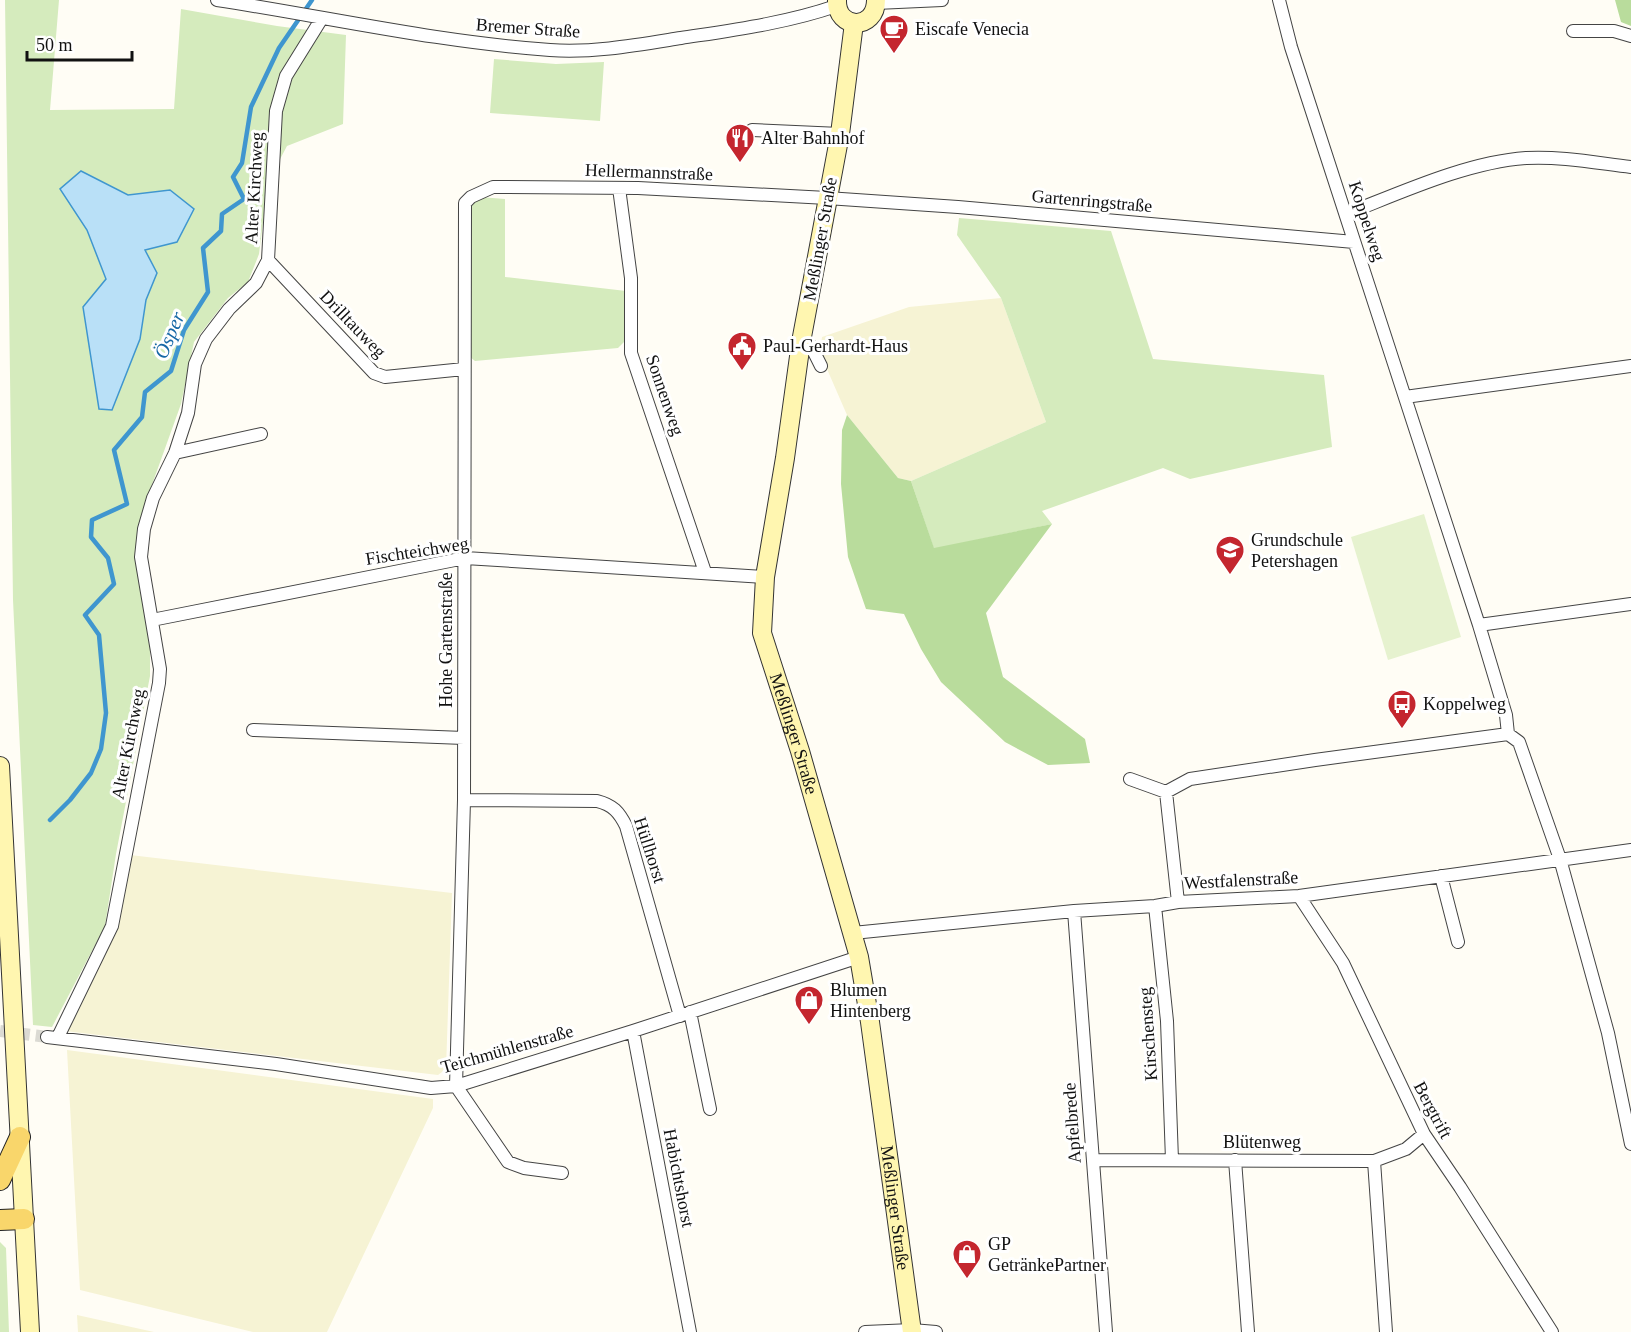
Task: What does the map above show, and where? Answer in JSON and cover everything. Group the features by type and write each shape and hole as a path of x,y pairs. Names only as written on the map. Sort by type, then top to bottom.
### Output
{"main road":[{"path":"0,1180 20,1137"},
{"path":"0,1220 24,1219"}],"street":[{"name":"Bremer Straße","path":"217,0 236,1 459,42 586,51 721,32 813,14 837,3"},
{"path":"837,3 840,14 846,20 854,23 868,19 873,14 876,1 942,0"},
{"name":"Koppelweg","path":"1280,0 1292,47 1354,242 1479,625 1506,715 1508,734 1519,742 1560,859 1608,1033 1631,1144"},
{"name":"Alter Kirchweg","path":"52,1037 112,926 159,683 160,669 141,557 144,529 153,498 175,453 188,413 195,364 206,339 229,309 256,283 268,260 276,111 286,76 318,17"},
{"name":"Meßlinger Straße","path":"854,23 840,134 801,342 765,577 762,633 800,751 859,957 872,1034 912,1331"},
{"path":"1573,31 1614,30 1631,36"},
{"path":"752,130 840,134"},
{"path":"1346,214 1472,168 1525,158 1631,167"},
{"name":"Hellermannstraße","path":"471,197 493,187 619,188 827,198"},
{"name":"Sonnenweg","path":"619,188 631,278 631,353 705,572"},
{"name":"Hohe Gartenstraße","path":"456,1086 464,800 465,203 471,197"},
{"name":"Gartenringstraße","path":"827,198 1354,242"},
{"name":"Drilltauweg","path":"268,260 374,373 385,376 464,369"},
{"path":"801,342 811,346 821,366"},
{"path":"1405,397 1631,366"},
{"path":"175,453 261,434"},
{"name":"Fischteichweg","path":"152,620 465,558 765,577"},
{"path":"1479,625 1631,604"},
{"path":"253,730 464,738"},
{"path":"1130,779 1166,792 1190,779 1508,734"},
{"path":"0,766 30,1332"},
{"path":"1166,792 1178,902"},
{"name":"Hüllhorst","path":"464,800 597,801 607,803 619,812 626,826 685,1014 710,1110"},
{"name":"Westfalenstraße","path":"853,933 1178,902 1299,896 1631,850"},
{"path":"1441,876 1458,942"},
{"name":"Bergtrift","path":"1299,896 1342,963 1424,1134 1552,1332"},
{"name":"Kirschensteg","path":"1155,906 1167,1021 1172,1160"},
{"name":"Apfelbrede","path":"1074,911 1107,1332"},
{"name":"Teichmühlenstraße","path":"52,1037 276,1065 431,1088 456,1086 859,957"},
{"name":"Habichtshorst","path":"633,1031 690,1332"},
{"path":"456,1086 508,1162 524,1168 562,1173"},
{"name":"Blütenweg","path":"1093,1160 1374,1161 1406,1149 1424,1134"},
{"path":"1235,1160 1248,1332"},
{"path":"1374,1161 1386,1332"},
{"path":"865,1332 936,1332"}],"shaded area":[{"path":"1001,298 1046,422 911,481 898,478 847,415 820,353 822,337 909,307"},
{"path":"130,855 452,893 446,1069 438,1075 65,1031 117,923"},
{"path":"67,1050 433,1099 433,1108 327,1332 253,1332 80,1290"},
{"path":"77,1315 154,1332 78,1332"}],"green space":[{"path":"5,0 59,0 50,110 174,109 181,9 277,26 346,35 343,124 287,146 268,182 259,254 248,282 228,298 194,342 181,404 145,504 136,558 150,646 150,676 116,854 105,926 52,1027 33,1025 13,600"},
{"path":"1615,0 1631,0 1631,26 1621,22"},
{"path":"494,59 556,64 604,62 600,121 490,113"},
{"path":"480,197 505,199 505,277 626,291 626,340 618,348 475,361 470,357 471,206"},
{"path":"959,218 1111,231 1153,359 1324,375 1332,447 1190,479 1163,468 1042,511 1052,524 934,549 911,481 1046,422 1001,298 957,235"},
{"path":"847,415 898,478 911,481 934,548 1052,524 986,613 1003,677 1085,739 1090,763 1048,765 1005,742 941,682 904,614 866,609 848,557 841,484 842,430"},
{"path":"1424,514 1461,637 1388,660 1351,537"},
{"path":"0,1242 6,1248 9,1332 0,1332"}],"water":[{"path":"81,171 128,195 170,190 194,209 177,242 145,250 157,273 146,300 140,339 112,410 99,409 83,307 106,279 87,230 60,189"}],"waterway":[{"name":"Ösper","path":"50,820 70,800 91,773 101,749 106,713 99,635 85,615 114,584 108,558 91,537 92,520 127,504 114,450 142,417 145,392 171,371 184,330 208,292 203,248 221,231 222,214 244,199 233,177 242,163 251,107 279,48 312,0"}],"tunnel":[{"path":"0,1031 47,1037"}],"place":[{"name":"Eiscafe Venecia","path":"894,54"},
{"name":"Alter Bahnhof","path":"740,164"},
{"name":"Paul-Gerhardt-Haus","path":"742,372"},
{"name":"Grundschule Petershagen","path":"1230,576"},
{"name":"Koppelweg","path":"1402,730"},
{"name":"Blumen Hintenberg","path":"809,1026"},
{"name":"GP GetränkePartner","path":"967,1280"}]}
